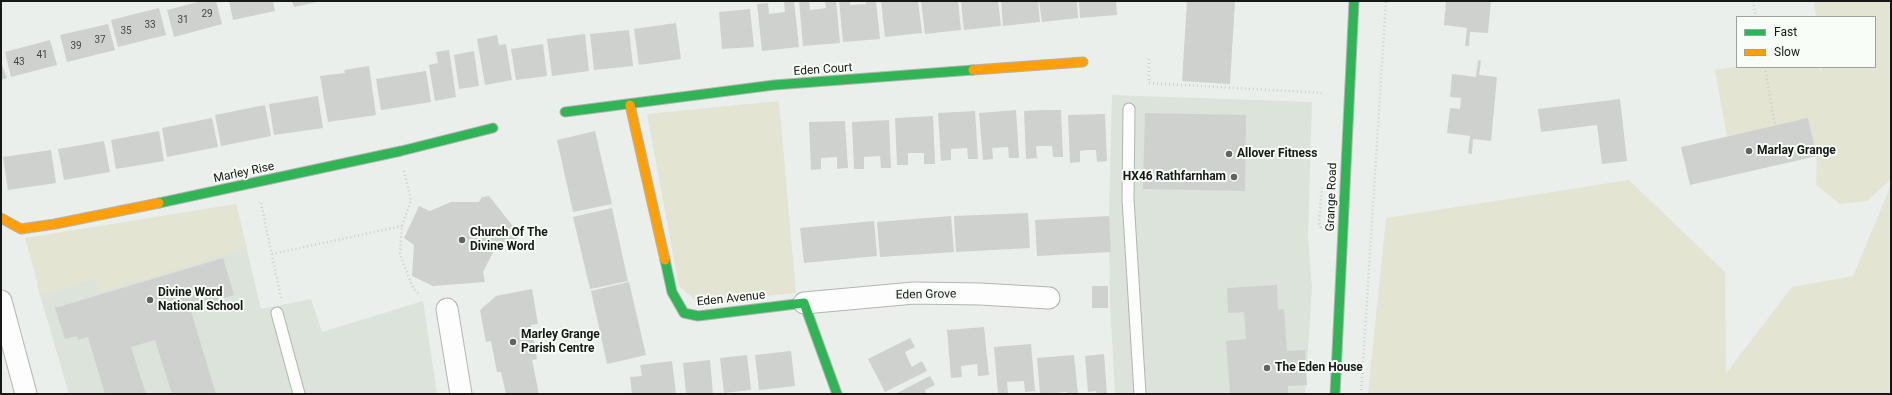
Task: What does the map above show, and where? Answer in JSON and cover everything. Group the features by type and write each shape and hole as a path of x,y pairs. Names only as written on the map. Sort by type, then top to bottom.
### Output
{"street":[{"name":"Grange Road","path":"1334,394 1354,1"},
{"name":"Eden Court","path":"565,112 630,105 774,85 1083,62"},
{"name":"Eden Avenue","path":"630,105 672,292 684,313 698,316 804,303"},
{"name":"Marley Rise","path":"1,218 21,229 55,224 257,183 401,151 492,128"},
{"name":"Eden Grove","path":"804,303 914,294 980,294 1049,298"},
{"path":"1,301 26,394"},
{"path":"804,303 837,394"},
{"path":"447,309 461,394"}],"lane":[{"path":"1129,109 1128,199 1140,394"},
{"path":"278,308 299,394"}],"path":[{"path":"1361,394 1386,1"},
{"path":"1753,1 1756,16"},
{"path":"1149,59 1149,83 1324,92"},
{"path":"1765,68 1775,126"},
{"path":"404,170 411,200 402,226 400,255 414,288 420,295"},
{"path":"260,200 281,300 278,308"},
{"path":"272,254 402,226"}],"shaded area":[{"path":"1112,95 1312,102 1308,238 1312,288 1305,394 1115,394 1110,303 1109,216"},
{"name":"Divine Word National School","path":"236,204 261,309 311,299 322,332 423,301 437,394 69,394 37,285"}],"green space":[{"path":"1814,1 1891,1 1891,179 1867,201 1840,204 1816,185 1817,156 1809,122 1727,136 1715,70 1736,66 1736,68 1819,68 1822,74 1821,68 1876,68 1876,16 1816,16"},
{"path":"779,101 796,293 697,302 679,286 647,114"},
{"path":"1629,180 1725,272 1726,373 1792,287 1853,276 1891,185 1891,394 1368,394 1386,218"},
{"path":"236,204 247,248 99,293 95,279 41,296 25,238"}],"building":[{"path":"202,1 216,1 222,24 174,37 167,10"},
{"path":"229,1 273,1 275,11 233,20"},
{"path":"292,1 317,1 317,2 294,7"},
{"path":"784,1 794,1 799,47 762,51 757,4 768,3 769,14 785,12"},
{"path":"799,1 809,1 810,10 826,8 825,1 836,1 840,43 803,46"},
{"path":"839,1 850,1 850,5 866,4 866,1 876,1 880,39 843,42"},
{"path":"881,1 918,1 922,33 885,37"},
{"path":"921,1 958,1 961,30 925,34"},
{"path":"961,1 998,1 1001,26 964,30"},
{"path":"1001,1 1038,1 1040,22 1003,26"},
{"path":"1039,1 1077,1 1078,18 1042,22"},
{"path":"1079,1 1116,1 1117,15 1080,18"},
{"path":"1187,1 1235,1 1230,84 1182,81"},
{"path":"1446,1 1491,1 1488,33 1470,32 1469,46 1465,46 1467,28 1444,25"},
{"path":"159,8 166,35 118,47 111,20"},
{"path":"750,9 754,47 722,49 719,12"},
{"path":"676,23 681,59 639,65 634,29"},
{"path":"108,24 115,50 67,62 60,35"},
{"path":"629,30 633,66 594,70 590,34"},
{"path":"585,34 589,71 552,76 547,39"},
{"path":"497,35 499,45 506,44 512,80 485,85 477,39"},
{"path":"50,40 57,65 11,77 5,52"},
{"path":"543,44 547,76 516,80 511,49"},
{"path":"449,50 456,97 435,101 429,65 438,63 436,52"},
{"path":"474,51 479,86 459,89 454,55"},
{"path":"1478,60 1481,61 1479,75 1497,77 1491,141 1473,139 1472,154 1468,153 1470,136 1447,133 1450,108 1460,109 1461,98 1450,97 1452,74 1476,77"},
{"path":"1,62 7,78 1,80"},
{"path":"369,66 376,115 328,122 320,76 345,73 344,70"},
{"path":"426,71 431,102 381,110 376,79"},
{"path":"318,96 323,128 274,135 269,104"},
{"path":"1620,99 1627,161 1602,164 1597,125 1541,132 1538,109"},
{"path":"265,105 271,136 221,146 215,115"},
{"path":"1016,110 1019,158 1009,158 1008,147 992,148 993,159 983,160 979,113"},
{"path":"1061,110 1063,157 1053,157 1052,146 1036,146 1037,158 1026,159 1024,111"},
{"path":"975,111 978,159 968,159 967,148 951,149 951,160 941,161 938,113"},
{"path":"1145,113 1246,115 1245,191 1143,189"},
{"path":"1105,114 1107,161 1097,162 1096,150 1088,150 1080,151 1080,162 1070,163 1068,115"},
{"path":"933,116 935,164 924,164 924,153 908,153 908,165 897,165 895,118"},
{"path":"212,118 218,147 167,157 162,128"},
{"name":"Marlay Grange","path":"1808,118 1817,156 1690,185 1681,147"},
{"path":"889,120 891,168 881,168 880,156 864,157 864,169 854,169 852,122"},
{"path":"845,121 848,168 837,169 837,157 821,158 821,169 811,170 809,122"},
{"path":"159,131 164,161 116,169 111,140"},
{"path":"595,131 612,204 573,212 557,140"},
{"path":"104,141 110,172 64,180 58,149"},
{"path":"51,150 56,183 8,190 3,157"},
{"name":"Church Of The Divine Word","path":"489,196 519,234 515,242 498,243 483,272 485,282 433,286 412,276 414,245 404,238 419,206 430,211 451,202 479,202 482,197"},
{"path":"612,208 628,281 590,289 573,217"},
{"path":"1028,213 1030,248 956,252 954,216"},
{"path":"951,216 954,252 880,257 877,222"},
{"path":"1109,216 1111,252 1037,256 1035,220"},
{"path":"874,221 877,256 804,263 800,228"},
{"path":"223,258 234,295 190,308 216,394 172,394 155,340 131,347 146,394 105,394 88,337 78,340 77,336 65,339 55,308"},
{"path":"629,282 646,355 607,364 591,291"},
{"name":"The Eden House","path":"1277,285 1278,310 1284,309 1287,351 1305,350 1307,385 1288,386 1288,394 1230,394 1226,341 1246,339 1244,312 1228,313 1227,288"},
{"path":"1092,286 1108,286 1108,308 1092,308"},
{"name":"Marley Grange Parish Centre","path":"532,289 538,324 531,325 537,359 532,360 539,394 506,394 501,372 497,372 491,341 486,342 480,310 496,296"},
{"path":"984,327 989,375 978,376 977,364 961,366 962,377 951,378 947,330"},
{"path":"910,338 915,347 905,352 912,367 922,361 927,371 885,392 868,359"},
{"path":"1031,344 1035,391 1025,392 1024,381 1007,382 1008,394 998,394 994,347"},
{"path":"791,351 795,386 759,390 755,355"},
{"path":"1104,354 1107,394 1097,394 1096,391 1088,392 1085,356"},
{"path":"747,355 751,390 724,393 720,358"},
{"path":"1074,355 1078,394 1067,394 1067,392 1040,394 1037,358"},
{"path":"710,360 713,394 686,394 683,363"},
{"path":"672,361 676,394 632,394 630,377 642,376 640,365"},
{"path":"930,376 935,385 925,390 926,394 895,394"}],"traffic: fast":[{"path":"1335,394 1354,1"},
{"path":"565,112 774,85 973,70"},
{"path":"159,203 401,151 493,128"},
{"path":"665,260 672,292 684,313 698,316 804,303 837,394"}],"traffic: slow":[{"path":"973,70 1083,62"},
{"path":"630,105 665,260"},
{"path":"1,218 21,229 55,224 159,203"}],"place":[{"name":"Marlay Grange","path":"1749,151"},
{"name":"Allover Fitness","path":"1229,154"},
{"name":"HX46 Rathfarnham","path":"1234,177"},
{"name":"Church Of The Divine Word","path":"462,240"},
{"name":"Divine Word National School","path":"150,300"},
{"name":"Marley Grange Parish Centre","path":"513,342"},
{"name":"The Eden House","path":"1267,368"}]}
